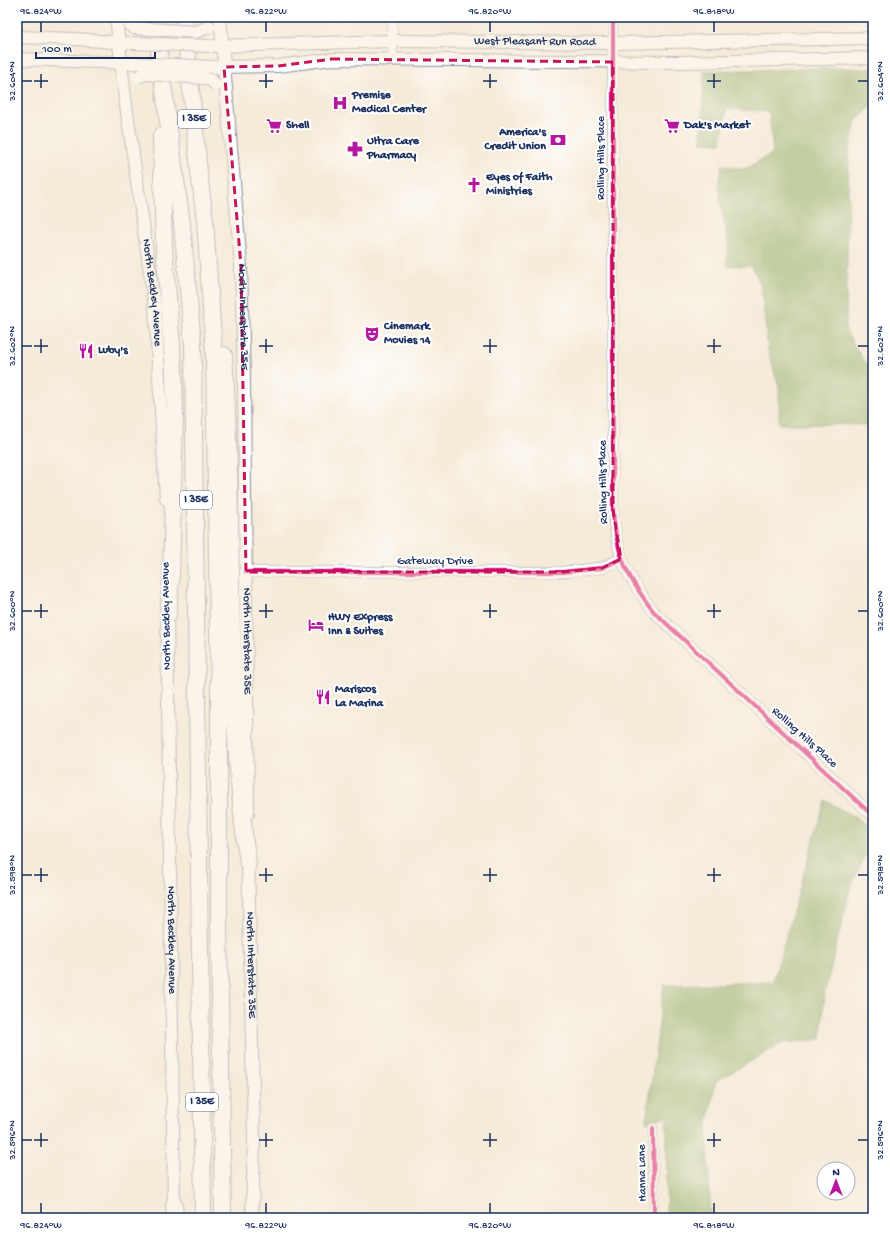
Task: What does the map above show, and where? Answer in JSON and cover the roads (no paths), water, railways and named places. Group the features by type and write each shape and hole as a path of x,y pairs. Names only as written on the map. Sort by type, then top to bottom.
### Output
{"highway":[{"path":"148,17 160,124 164,247 174,372 175,465 171,578 168,615"},
{"name":"I 35E","path":"156,17 160,62 182,224 193,344 203,1218"},
{"name":"I 35E","path":"184,17 205,221 214,352 219,696 219,921 223,1218"},
{"path":"205,221 216,265 228,405 234,713 240,808 248,864"}],"main road":[{"name":"North Beckley Avenue","path":"116,17 120,63 155,308 165,474 168,615 170,974 174,1213"},
{"path":"126,17 130,25 135,28 196,32 212,22"},
{"name":"North Interstate 35E","path":"220,17 216,46 232,150 241,266 244,380 248,864 254,1142 252,1218"},
{"name":"West Pleasant Run Road","path":"17,36 132,44 216,46 392,41 612,43 873,38"},
{"name":"West Pleasant Run Road","path":"17,59 219,67 278,66 332,59 764,62 873,58"},
{"path":"125,98 130,85 138,77 145,74 203,78 211,80 219,91 223,132 232,150"}],"street":[{"path":"392,17 393,59"},
{"path":"612,43 613,17"},
{"name":"Rolling Hills Place","path":"612,43 613,510 621,559 638,591 654,612 873,816"},
{"name":"Gateway Drive","path":"246,572 563,572 602,568 621,559"},
{"name":"Hanna Lane","path":"653,1128 654,1218"}],"place":[{"name":"Premise Medical Center","path":"340,103"},
{"name":"Shell","path":"274,126"},
{"name":"Dak's Market","path":"672,126"},
{"name":"America's Credit Union","path":"558,140"},
{"name":"Ultra Care Pharmacy","path":"355,149"},
{"name":"Eyes of Faith Ministries","path":"474,185"},
{"name":"Cinemark Movies 14","path":"372,334"},
{"name":"Luby's","path":"86,351"},
{"name":"HWY Express Inn & Suites","path":"316,625"},
{"name":"Mariscos La Marina","path":"323,697"}]}
